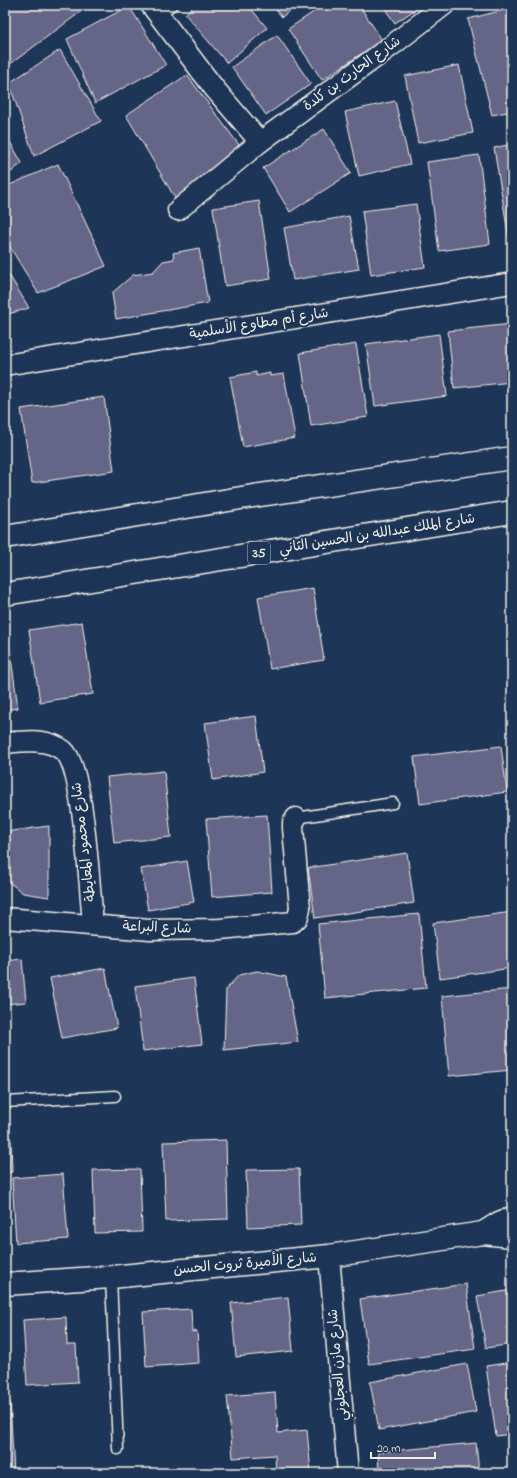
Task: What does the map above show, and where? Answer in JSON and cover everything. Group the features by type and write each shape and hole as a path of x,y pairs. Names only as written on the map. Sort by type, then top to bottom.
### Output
{"main road":[{"path":"5,536 247,497 512,458"},
{"name":"شارع الملك عبدالله بن الحسين الثاني","path":"5,594 512,512"},
{"name":"شارع الأميرة ثروت الحسن","path":"483,1233 499,1223 512,1218"},
{"name":"شارع الأميرة ثروت الحسن","path":"5,1284 111,1277 329,1256 483,1233 512,1236"}],"street":[{"name":"شارع الحارث بن كلدة","path":"178,210 260,142 391,46 444,5"},
{"path":"161,8 214,88 260,142"},
{"name":"شارع أم مطاوع الأسلمية","path":"5,365 512,283"},
{"name":"شارع محمود المعايطة","path":"5,744 34,741 48,742 65,752 71,762 78,782 93,925"},
{"name":"شارع البراعة","path":"5,918 150,930 220,930 293,922 298,916 300,908 293,828 296,818"},
{"name":"شارع مازن العجلوني","path":"329,1256 348,1473"}],"lane":[{"path":"296,818 393,803"},
{"path":"5,1102 115,1096"},
{"path":"111,1277 118,1448"}],"building":[{"path":"5,5 90,5 5,68"},
{"path":"195,5 248,5 267,28 227,63 185,14"},
{"path":"272,5 297,5 282,17"},
{"path":"324,5 359,5 382,40 322,80 288,29"},
{"path":"382,5 422,5 395,23"},
{"path":"129,6 166,65 95,103 67,39"},
{"path":"512,8 512,111 492,115 468,19"},
{"path":"277,35 311,84 266,115 232,67"},
{"path":"60,50 101,121 34,156 9,83"},
{"path":"459,65 473,133 418,143 405,76"},
{"path":"187,75 242,149 178,203 126,115"},
{"path":"395,101 410,164 359,176 345,112"},
{"path":"324,129 351,173 290,212 263,168"},
{"path":"5,133 22,163 5,177"},
{"path":"512,144 512,239 509,239 494,148"},
{"path":"479,155 490,244 439,251 427,162"},
{"path":"58,164 106,266 38,293 5,239 5,187"},
{"path":"259,201 271,279 225,286 213,208"},
{"path":"416,204 425,267 371,275 362,211"},
{"path":"349,216 359,269 293,280 284,228"},
{"path":"199,248 208,303 116,319 112,293 133,275 153,272 163,261 174,259 173,253"},
{"path":"5,268 29,308 5,315"},
{"path":"512,324 512,382 454,388 448,331"},
{"path":"439,334 447,396 375,406 366,344"},
{"path":"356,344 368,417 311,426 300,353"},
{"path":"256,372 256,376 270,373 270,376 284,374 295,438 243,447 230,377"},
{"path":"104,397 114,471 32,483 21,409"},
{"path":"313,588 324,660 270,669 258,597"},
{"path":"82,622 93,694 40,702 29,630"},
{"path":"5,636 8,636 18,708 5,710"},
{"path":"256,716 263,772 213,780 205,723"},
{"path":"501,746 507,792 420,804 414,757"},
{"path":"164,771 171,837 114,843 107,777"},
{"path":"267,815 272,892 212,897 206,819"},
{"path":"49,826 49,897 23,893 5,879 5,832"},
{"path":"407,853 414,903 315,918 308,868"},
{"path":"187,861 194,902 148,910 141,869"},
{"path":"512,912 512,968 440,978 433,923"},
{"path":"419,914 426,988 325,998 318,924"},
{"path":"22,959 26,1002 5,1004 5,961"},
{"path":"105,968 117,1028 62,1038 50,978"},
{"path":"257,971 286,977 298,1042 224,1050 226,989 239,975"},
{"path":"194,978 202,1044 143,1051 135,986"},
{"path":"512,989 512,1070 449,1076 442,996"},
{"path":"11,1140 12,1172 5,1173 5,1141"},
{"path":"226,1140 228,1219 166,1221 163,1142"},
{"path":"140,1169 142,1232 95,1233 93,1170"},
{"path":"299,1169 301,1225 248,1227 246,1170"},
{"path":"63,1174 68,1239 16,1243 12,1178"},
{"path":"466,1284 475,1349 369,1364 360,1299"},
{"path":"512,1290 512,1344 486,1348 477,1296"},
{"path":"288,1297 293,1351 236,1357 231,1303"},
{"path":"191,1309 192,1332 197,1331 199,1363 146,1367 143,1312"},
{"path":"66,1317 67,1345 76,1345 78,1382 27,1385 23,1320"},
{"path":"512,1362 512,1434 496,1436 486,1366"},
{"path":"467,1364 476,1412 379,1430 370,1382"},
{"path":"275,1392 278,1433 307,1430 311,1473 276,1473 275,1455 233,1458 227,1396"},
{"path":"5,1402 10,1402 14,1473 5,1473"},
{"path":"476,1443 479,1473 379,1473 378,1452"}]}
